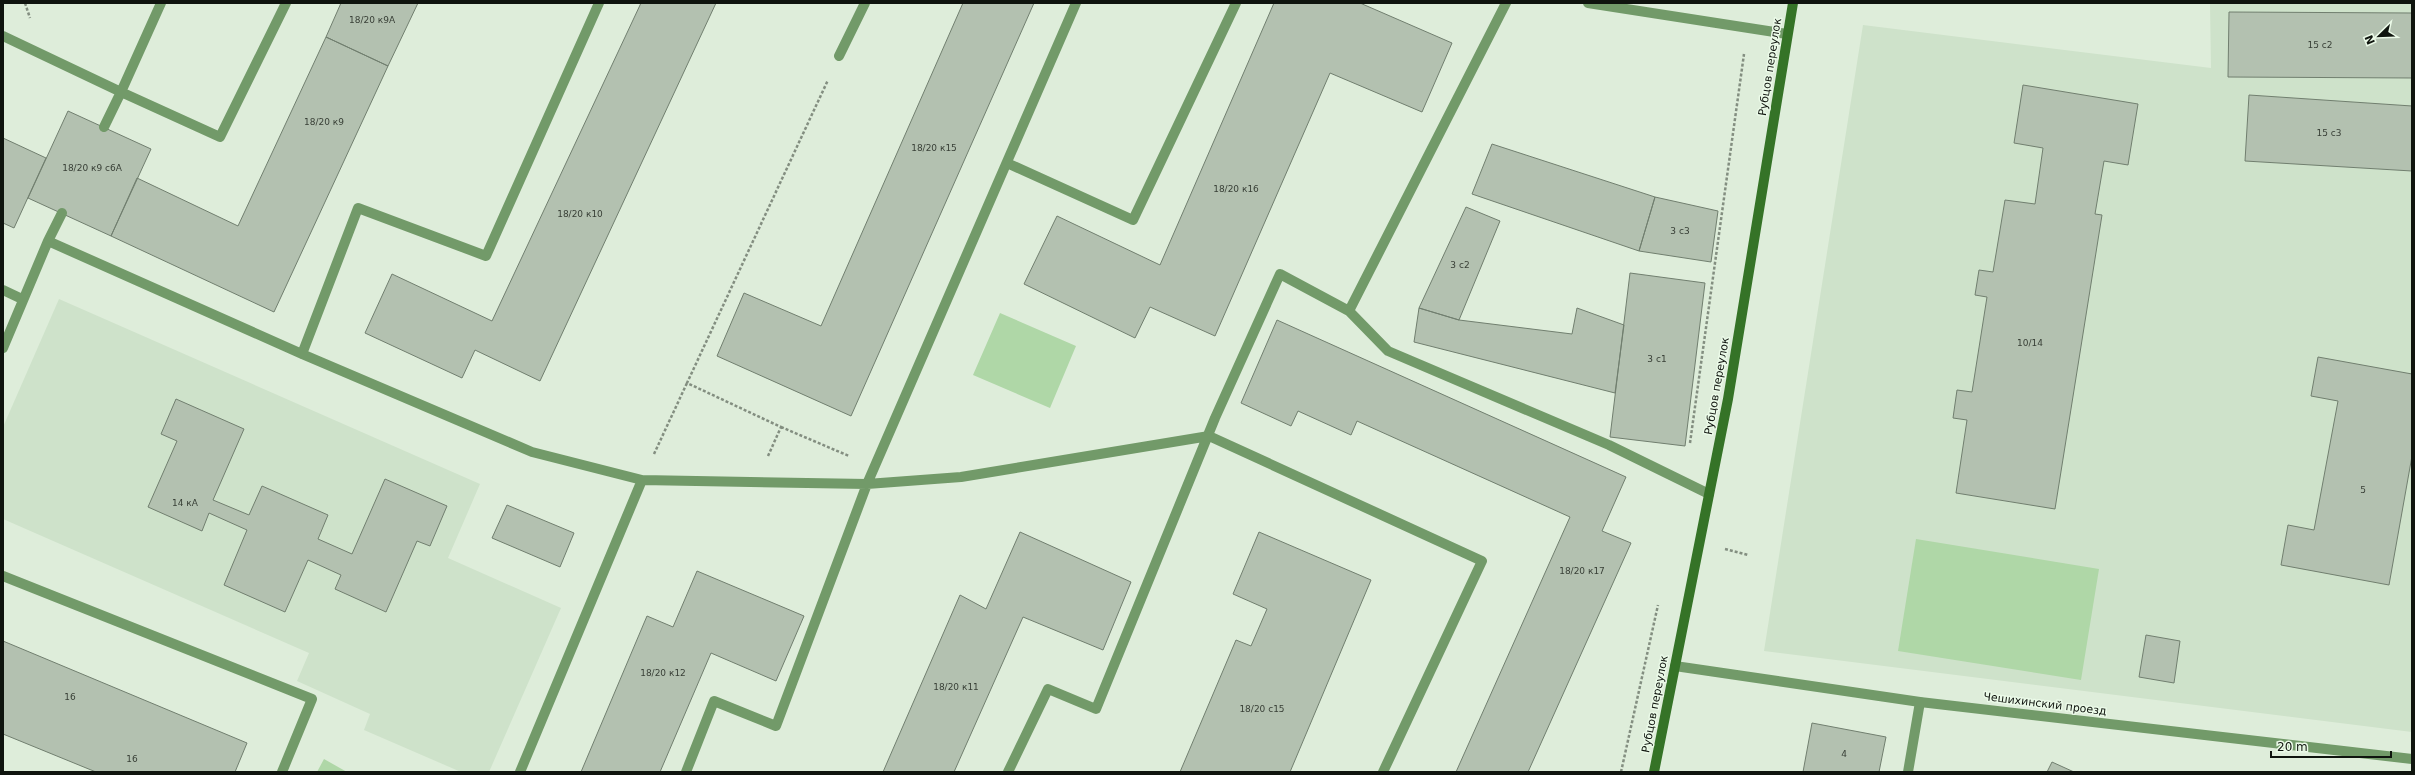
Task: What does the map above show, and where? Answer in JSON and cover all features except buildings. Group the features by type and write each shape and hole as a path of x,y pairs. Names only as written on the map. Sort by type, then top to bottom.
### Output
{"street":[{"path":"104,127 161,3"},
{"path":"3,36 220,137 286,3"},
{"path":"302,354 358,208 486,256 599,3"},
{"path":"839,56 865,3"},
{"path":"686,772 714,701 776,726 867,484 1076,3"},
{"path":"1007,163 1133,220 1236,3"},
{"path":"1349,311 1506,3"},
{"path":"1588,3 1787,34"},
{"name":"Рубцов переулок","path":"1654,772 1728,399 1793,3"},
{"path":"3,348 22,299 62,213"},
{"path":"48,241 302,354 532,452 642,480 867,484 961,478 1209,436 1482,561 1383,772"},
{"path":"1008,772 1048,689 1096,709 1209,436 1280,274 1349,311 1388,351 1609,445 1709,494"},
{"path":"3,290 22,299"},
{"path":"520,772 642,480"},
{"path":"3,576 312,700 282,772"},
{"name":"Чешихинский проезд","path":"1675,666 1920,702 2412,759"},
{"path":"1908,772 1920,702"}],"path":[{"path":"1685,481 1748,28"},
{"path":"642,480 839,56"},
{"path":"687,384 782,427 875,466"},
{"path":"756,482 782,427"},
{"path":"1621,772 1658,604"}],"shaded area":[{"path":"2210,3 2412,3 2412,732 1764,651 1863,25 2211,68"},
{"path":"59,299 480,484 448,558 561,608 489,772 461,772 364,730 370,714 297,681 309,653 3,519 3,427"}],"green space":[{"path":"1000,313 1076,346 1050,408 973,375"},
{"path":"1916,539 2099,569 2081,680 1898,651"},
{"path":"324,759 347,772 317,772"}]}
